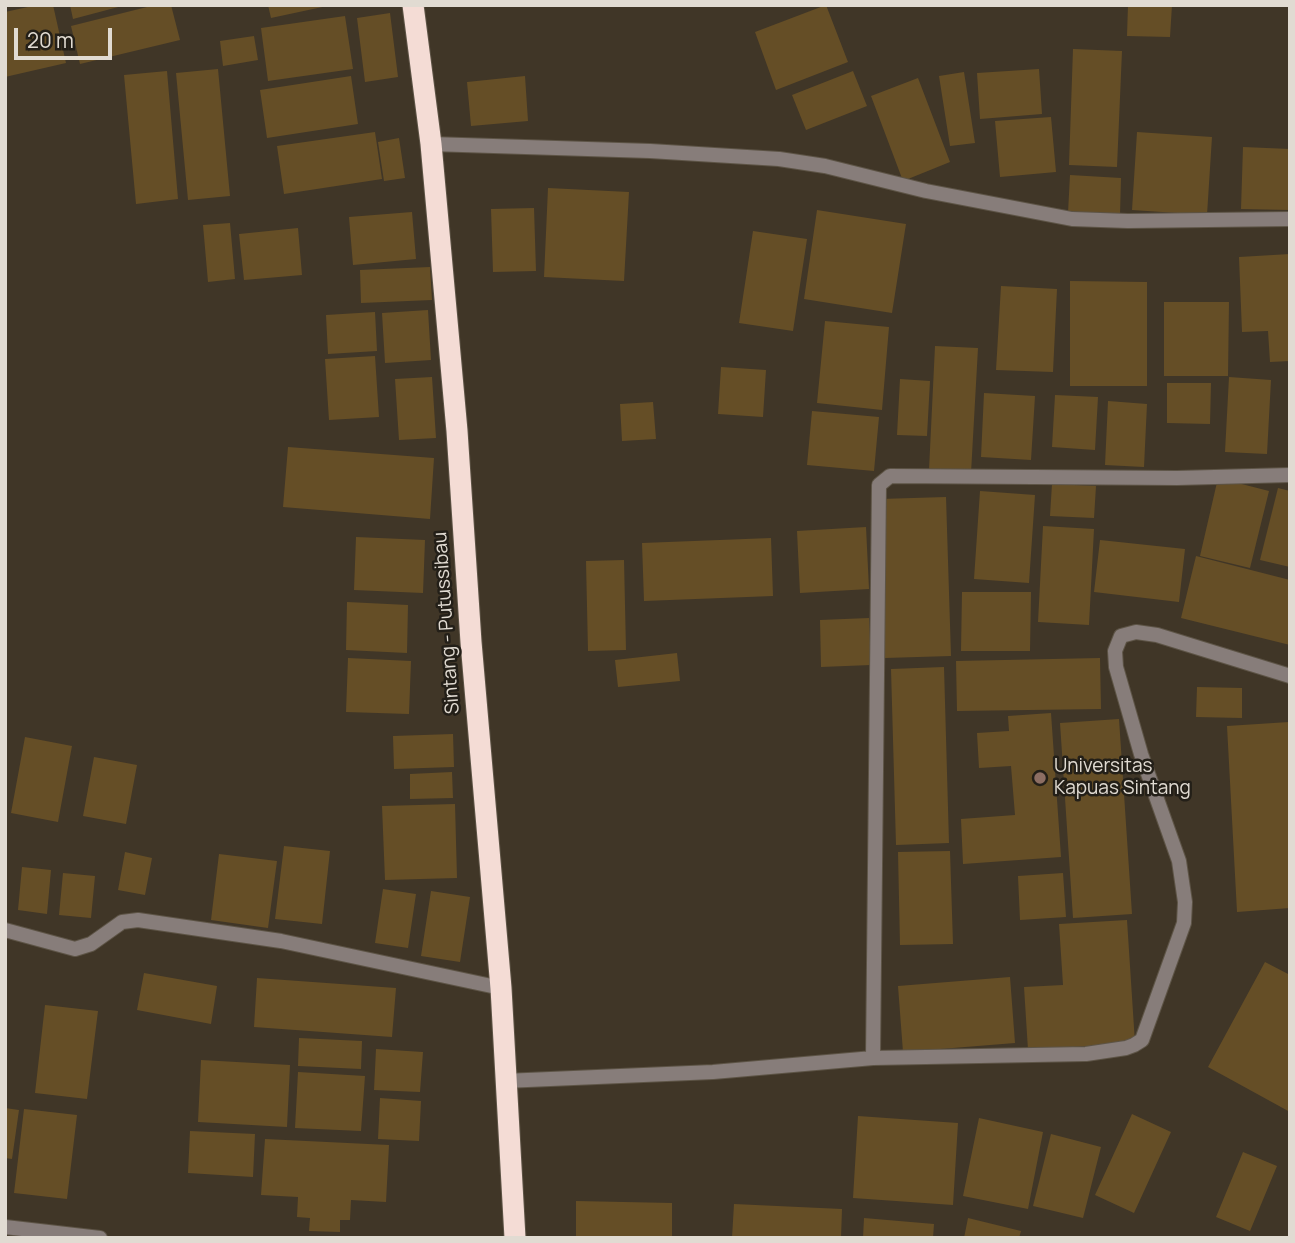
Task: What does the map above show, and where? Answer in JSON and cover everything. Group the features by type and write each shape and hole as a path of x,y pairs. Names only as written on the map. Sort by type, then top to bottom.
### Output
{"highway":[{"name":"Sintang - Putussibau","path":"412,5 431,144 457,430 471,642 501,988 515,1238"}],"street":[{"path":"431,144 650,151 779,159 825,166 926,191 1072,219 1290,219"},
{"path":"873,1058 879,485 890,476 1177,478 1290,475"},
{"path":"505,1081 713,1072 873,1058 1086,1054 1126,1048 1142,1040 1184,923 1185,902 1179,861 1141,754 1116,667 1115,651 1121,636 1136,632 1157,635 1290,676"},
{"path":"5,930 75,949 92,944 122,922 138,920 281,941 501,988"},
{"path":"5,1227 100,1238"}],"building":[{"path":"37,5 53,5 66,63 5,77 5,12"},
{"path":"70,5 122,5 122,6 73,19"},
{"path":"155,5 171,5 180,40 80,64 71,26"},
{"path":"268,5 327,5 327,6 271,18"},
{"path":"826,5 848,62 776,90 755,32"},
{"path":"1128,5 1172,5 1170,37 1127,36"},
{"path":"390,13 398,77 365,82 357,18"},
{"path":"345,16 353,69 268,81 261,28"},
{"path":"254,36 258,60 223,66 220,41"},
{"path":"1073,49 1122,51 1117,167 1069,165"},
{"path":"218,69 230,196 188,200 176,73"},
{"path":"1039,69 1042,114 980,119 977,73"},
{"path":"167,71 178,199 136,204 124,75"},
{"path":"853,71 867,106 806,130 792,95"},
{"path":"964,72 975,143 950,146 939,76"},
{"path":"351,76 358,124 267,138 260,90"},
{"path":"525,76 528,121 471,126 467,82"},
{"path":"918,78 950,162 903,181 871,96"},
{"path":"1051,117 1056,172 1000,177 995,121"},
{"path":"375,132 382,179 284,194 277,146"},
{"path":"1137,132 1212,137 1207,215 1132,210"},
{"path":"399,138 405,178 384,181 378,142"},
{"path":"1243,147 1290,149 1290,210 1241,209"},
{"path":"1070,175 1121,178 1120,215 1068,213"},
{"path":"548,188 629,192 624,281 544,277"},
{"path":"534,208 536,271 493,272 491,209"},
{"path":"817,210 906,224 892,313 804,299"},
{"path":"412,212 416,259 353,265 349,217"},
{"path":"230,223 235,279 208,282 203,225"},
{"path":"298,228 302,275 244,280 239,234"},
{"path":"753,231 807,239 793,331 739,323"},
{"path":"1290,254 1290,361 1270,362 1268,331 1242,332 1239,257"},
{"path":"430,267 432,300 361,303 360,270"},
{"path":"1070,281 1147,282 1147,386 1070,386"},
{"path":"1001,286 1057,289 1053,372 996,370"},
{"path":"1164,302 1229,302 1228,376 1164,376"},
{"path":"428,310 431,360 385,363 382,313"},
{"path":"375,312 377,351 328,354 326,315"},
{"path":"825,321 889,327 882,410 817,403"},
{"path":"935,346 978,348 971,473 929,470"},
{"path":"375,356 379,417 329,420 325,359"},
{"path":"721,367 766,370 763,417 718,414"},
{"path":"432,377 436,438 399,440 395,379"},
{"path":"1229,377 1271,380 1267,454 1225,452"},
{"path":"900,379 930,381 927,436 897,435"},
{"path":"1167,383 1211,383 1210,424 1167,423"},
{"path":"984,393 1035,396 1031,460 981,457"},
{"path":"1055,395 1098,397 1095,450 1052,447"},
{"path":"1108,401 1147,404 1144,467 1105,465"},
{"path":"653,402 656,439 622,441 620,404"},
{"path":"812,411 879,417 874,471 807,465"},
{"path":"288,447 434,458 430,519 283,507"},
{"path":"1218,478 1269,491 1250,568 1200,556"},
{"path":"1052,484 1096,486 1094,518 1050,516"},
{"path":"1278,488 1290,491 1290,567 1260,560"},
{"path":"980,491 1035,495 1029,583 974,579"},
{"path":"946,497 951,656 885,658 880,499"},
{"path":"1043,526 1094,529 1089,625 1038,622"},
{"path":"866,527 869,589 800,593 797,531"},
{"path":"356,537 425,540 423,593 354,590"},
{"path":"771,538 773,596 644,601 642,543"},
{"path":"1100,540 1185,549 1179,602 1094,592"},
{"path":"1196,556 1290,580 1290,645 1181,618"},
{"path":"624,560 626,650 588,651 586,561"},
{"path":"962,592 1031,592 1030,651 961,651"},
{"path":"347,602 408,605 407,653 346,650"},
{"path":"869,618 871,665 821,667 820,620"},
{"path":"677,653 680,681 618,687 615,660"},
{"path":"348,658 411,661 409,714 346,712"},
{"path":"1100,658 1101,709 957,711 956,661"},
{"path":"944,667 949,843 896,845 891,669"},
{"path":"1197,687 1242,688 1242,718 1196,717"},
{"path":"1051,713 1061,857 963,864 961,819 1015,815 1011,766 979,768 977,733 1009,731 1008,716"},
{"path":"1119,719 1132,914 1073,918 1060,723"},
{"path":"1289,722 1290,908 1237,912 1227,726"},
{"path":"453,734 454,767 394,769 393,736"},
{"path":"25,737 72,746 58,822 11,813"},
{"path":"94,757 137,765 126,824 83,816"},
{"path":"452,772 453,798 410,799 410,774"},
{"path":"455,804 457,878 385,880 382,806"},
{"path":"284,846 330,851 322,924 275,919"},
{"path":"950,851 953,944 900,945 898,852"},
{"path":"125,852 152,858 145,895 118,890"},
{"path":"219,854 277,861 268,928 211,920"},
{"path":"22,867 51,870 47,914 18,910"},
{"path":"63,873 95,876 91,918 59,915"},
{"path":"1063,873 1066,917 1020,920 1018,876"},
{"path":"383,889 416,894 408,948 375,943"},
{"path":"431,891 470,897 460,962 421,956"},
{"path":"1127,920 1135,1043 1028,1050 1024,987 1063,985 1059,924"},
{"path":"1265,962 1290,975 1290,1112 1208,1067"},
{"path":"144,973 217,986 211,1024 137,1010"},
{"path":"1010,977 1015,1043 903,1052 898,986"},
{"path":"257,978 396,988 392,1037 254,1027"},
{"path":"45,1005 98,1011 87,1099 35,1093"},
{"path":"299,1038 362,1041 361,1069 298,1066"},
{"path":"376,1049 423,1052 420,1092 374,1090"},
{"path":"201,1060 290,1065 287,1127 198,1122"},
{"path":"298,1072 365,1076 361,1131 295,1128"},
{"path":"380,1098 421,1101 419,1141 378,1139"},
{"path":"5,1108 19,1110 12,1159 5,1158"},
{"path":"24,1109 77,1115 67,1199 14,1193"},
{"path":"1132,1114 1171,1132 1134,1213 1095,1195"},
{"path":"858,1116 958,1123 953,1205 853,1198"},
{"path":"979,1118 1043,1132 1028,1209 963,1196"},
{"path":"190,1131 255,1134 253,1177 188,1173"},
{"path":"1051,1134 1101,1147 1083,1218 1033,1206"},
{"path":"265,1139 389,1145 386,1202 351,1200 350,1220 340,1220 340,1232 309,1231 310,1218 297,1217 298,1197 261,1195"},
{"path":"1243,1152 1277,1166 1250,1231 1216,1217"},
{"path":"576,1201 672,1203 672,1238 576,1238"},
{"path":"734,1204 842,1209 841,1238 732,1238"},
{"path":"864,1218 934,1224 933,1238 863,1238"},
{"path":"968,1218 1021,1231 1019,1238 964,1238"}],"place":[{"name":"Universitas Kapuas Sintang","path":"1040,778"}]}
